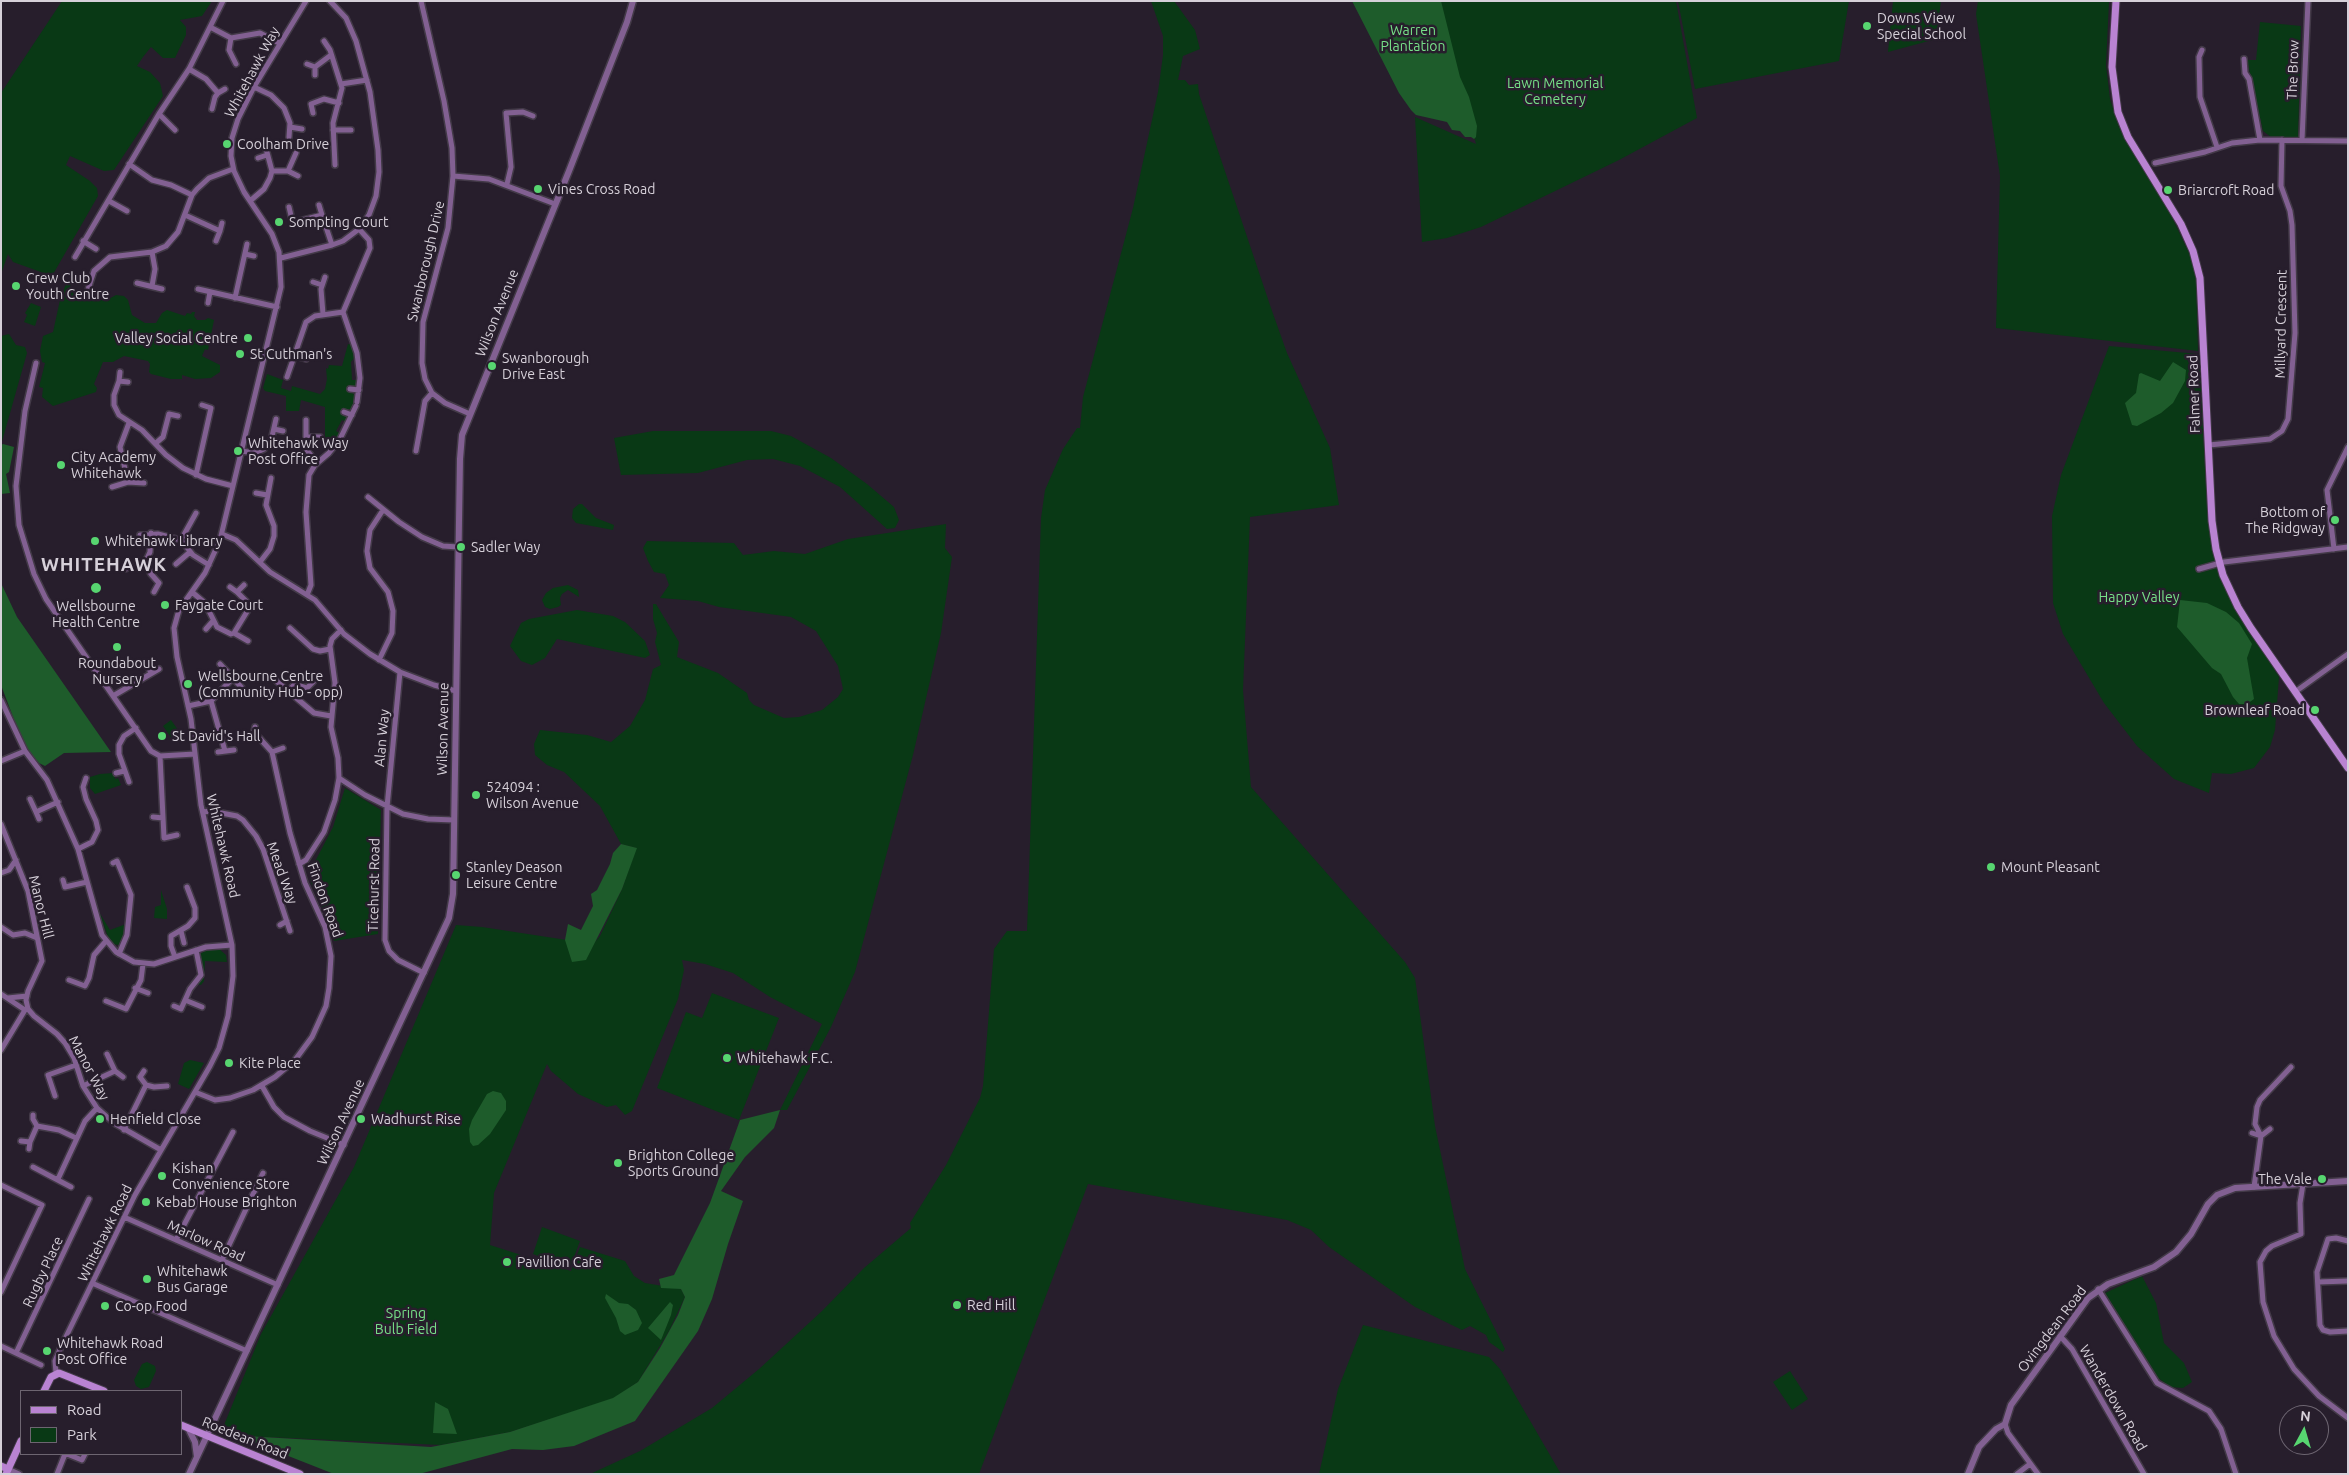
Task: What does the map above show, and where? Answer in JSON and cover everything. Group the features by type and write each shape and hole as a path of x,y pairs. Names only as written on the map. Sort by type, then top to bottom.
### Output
{"main road":[{"name":"Falmer Road","path":"2116,1 2112,67 2118,112 2128,136 2180,224 2192,251 2200,278 2213,533 2220,563 2238,608 2348,768"},
{"path":"44,1390 50,1377 56,1373 62,1373 102,1390"},
{"name":"Roedean Road","path":"185,1426 300,1474"},
{"path":"5,1469 20,1443"}],"street":[{"path":"75,256 159,114 189,69 223,1"},
{"name":"Whitehawk Way","path":"195,754 174,635 178,613 209,565 222,534 281,288 281,258 272,234 250,201 233,169 231,156 232,134 254,87 306,1"},
{"path":"281,258 332,246 343,241 359,229 374,203 378,180 376,124 367,80 350,27 342,14 330,1"},
{"name":"Swanborough Drive","path":"421,1 444,100 452,148 454,176 448,228 425,312 421,338 423,374 432,394"},
{"name":"Wilson Avenue","path":"189,1474 344,1145 450,913 453,894 458,548 463,431 627,22 633,1"},
{"name":"The Brow","path":"2302,140 2308,1"},
{"path":"210,27 231,38 260,33 280,42"},
{"path":"231,38 229,48 236,64"},
{"path":"324,41 341,84 333,130 335,165"},
{"path":"2202,50 2199,57 2200,97 2217,147"},
{"path":"307,64 315,66 331,56"},
{"path":"2244,58 2245,73 2249,79 2260,140"},
{"path":"315,66 315,74"},
{"path":"189,69 206,79 218,93"},
{"path":"2238,74 2245,73"},
{"path":"341,84 367,80"},
{"path":"254,87 271,95 282,104 287,112 290,127 289,137"},
{"path":"212,109 214,97 225,89"},
{"path":"313,113 311,104 324,99 338,103"},
{"path":"505,106 511,170 507,184"},
{"path":"506,113 521,112 533,116"},
{"path":"159,114 175,130"},
{"path":"290,127 302,129"},
{"path":"333,130 351,130"},
{"path":"2156,163 2232,143 2260,140 2348,141"},
{"name":"Millyard Crescent","path":"2209,445 2270,439 2282,431 2288,419 2295,333 2292,224 2290,211 2281,186 2282,140"},
{"path":"250,201 267,185 272,171 265,145"},
{"path":"288,171 296,153"},
{"path":"258,158 267,155"},
{"path":"129,164 152,180 171,185 192,195"},
{"path":"87,294 94,271 110,258 152,252 166,246 174,238 192,195 209,178 233,169"},
{"path":"272,171 288,171 298,176"},
{"path":"454,176 480,177 507,184 555,204"},
{"path":"108,201 127,211"},
{"path":"319,205 332,246"},
{"path":"289,207 292,220 295,222 322,215"},
{"path":"185,215 220,231"},
{"path":"216,241 222,222"},
{"path":"307,595 311,585 307,530 310,471 316,463 329,453 340,439 357,404 359,390 358,352 343,312 370,246 369,240 359,229"},
{"path":"84,241 96,249"},
{"path":"235,298 247,244"},
{"path":"152,252 155,269 152,286"},
{"path":"245,254 254,256"},
{"path":"323,314 322,285 325,277"},
{"path":"73,278 90,283"},
{"path":"313,282 322,285"},
{"path":"137,283 162,289"},
{"path":"198,290 276,307"},
{"path":"208,303 210,292"},
{"path":"287,377 305,324 312,317 343,312"},
{"path":"295,356 306,359"},
{"path":"36,363 25,411 17,474 17,513 22,538 34,574 46,599 151,751 160,756 195,754"},
{"path":"120,372 114,405 119,415 156,443 175,462 196,475 234,486"},
{"path":"118,380 128,382"},
{"path":"350,389 359,390"},
{"path":"416,451 425,401 432,394 445,403 470,414"},
{"path":"196,475 211,408 202,405"},
{"path":"156,443 163,437 170,411 178,416"},
{"path":"344,412 352,415"},
{"path":"241,451 252,453 263,450 270,441 276,419"},
{"path":"306,420 306,449 316,463"},
{"path":"128,482 120,444 129,423"},
{"path":"274,429 283,431"},
{"path":"306,437 320,438"},
{"path":"411,441 418,442"},
{"path":"2334,549 2327,490 2348,447"},
{"path":"260,562 270,549 274,536 274,526 266,510 271,478"},
{"path":"112,487 128,482 144,484"},
{"path":"368,489 368,496 383,510 422,537 443,546 458,548"},
{"path":"256,493 267,496"},
{"path":"362,500 368,496"},
{"path":"379,660 392,633 393,611 388,592 370,568 367,551 372,526 383,510"},
{"path":"181,540 196,513"},
{"path":"125,569 145,563 150,552 151,533"},
{"path":"140,535 151,533 167,535 181,540 190,552 209,565"},
{"path":"222,534 236,540 280,579 318,603 341,630 379,660 400,672 456,691"},
{"path":"2199,569 2220,563 2348,547"},
{"path":"176,564 190,552"},
{"path":"145,563 150,574 159,583 154,592"},
{"path":"236,592 244,585"},
{"path":"192,592 205,603 213,621 224,632 230,634 234,632 248,608 246,602 230,586"},
{"path":"206,629 213,621"},
{"path":"290,628 314,649 320,651 330,649"},
{"path":"300,864 306,860 324,832 335,800 339,778 338,758 332,735 331,716 335,683 330,649 331,640 341,630"},
{"path":"234,632 248,641"},
{"path":"2295,692 2346,655 2348,663"},
{"path":"220,664 242,688"},
{"path":"146,665 151,672"},
{"path":"113,696 159,669"},
{"name":"Alan Way","path":"387,807 400,672"},
{"path":"188,706 212,701 233,678"},
{"path":"274,679 314,713 331,716"},
{"path":"289,690 295,684 307,688 313,682"},
{"path":"1,700 25,751 42,772 58,802 78,849 100,928 106,941 119,954 143,964 160,963 196,950 232,945"},
{"path":"212,701 225,751"},
{"name":"Findon Road","path":"195,1092 219,1100 237,1096 262,1086 288,1066 307,1045 316,1030 326,1006 330,988 331,956 327,935 305,883 290,834 272,752 254,732 255,726"},
{"path":"129,782 119,754 119,745 124,736 136,728"},
{"path":"272,752 283,748"},
{"path":"218,752 234,750"},
{"path":"1,761 25,751"},
{"name":"Whitehawk Road","path":"56,1373 56,1357 124,1217 215,1057 225,1029 232,994 232,945 203,812 195,754"},
{"path":"160,756 164,802 164,838 177,835"},
{"path":"116,773 124,771"},
{"path":"78,849 92,842 98,830 83,787 86,778"},
{"path":"339,778 387,807 421,818 454,820"},
{"path":"30,799 39,820"},
{"path":"36,812 58,802"},
{"name":"Ticehurst Road","path":"387,807 385,940 390,951 398,960 424,973"},
{"name":"Mead Way","path":"203,812 219,812 237,816 247,824 263,849 290,931"},
{"path":"153,817 163,818"},
{"name":"Manor Hill","path":"1,824 21,872 34,922 42,964 27,996 27,1010"},
{"path":"9,870 16,860"},
{"path":"113,863 117,861 132,895 128,936 119,954"},
{"path":"1,873 9,870 21,872"},
{"path":"63,880 66,894"},
{"path":"65,887 88,882"},
{"path":"175,957 170,939 173,934 181,931 195,918 195,908 187,887"},
{"name":"Mead Way","path":"280,925 287,921"},
{"path":"25,933 34,922"},
{"path":"1,927 14,935 25,933 37,938"},
{"path":"181,931 184,942"},
{"path":"70,980 85,986 89,978 94,955 106,941"},
{"path":"174,1006 181,1009 200,975 196,950"},
{"path":"106,1001 126,1008 135,988 141,980 143,964"},
{"path":"135,988 148,993"},
{"name":"Manor Way","path":"1,994 27,1010 62,1038 71,1053 83,1086 97,1108 124,1130 161,1150"},
{"path":"8,998 14,999 27,996"},
{"path":"185,1000 202,1007"},
{"path":"1,1050 27,1010"},
{"path":"106,1054 115,1071 123,1077"},
{"path":"55,1096 48,1075 76,1065"},
{"path":"2254,1187 2261,1136 2255,1124 2257,1107 2291,1066"},
{"path":"83,1086 115,1071"},
{"path":"144,1071 140,1077 146,1085 154,1088 167,1086"},
{"path":"2277,1071 2282,1075"},
{"path":"124,1130 146,1085"},
{"path":"262,1086 274,1107 284,1116 310,1131 344,1145"},
{"path":"58,1179 85,1121 97,1108"},
{"path":"33,1115 37,1126 59,1130 76,1138"},
{"path":"29,1149 37,1126"},
{"path":"2261,1136 2270,1129"},
{"path":"176,1240 232,1132"},
{"path":"2252,1133 2261,1136"},
{"path":"21,1141 30,1142"},
{"path":"33,1168 71,1187"},
{"path":"222,1260 263,1173"},
{"name":"Ovingdean Road","path":"2005,1424 2006,1413 2011,1405 2088,1298 2098,1289 2154,1267 2176,1252 2191,1234 2208,1204 2217,1195 2231,1189 2348,1182"},
{"path":"2303,1184 2300,1203 2300,1235 2272,1246 2266,1251 2260,1262 2263,1302 2274,1336 2294,1370 2319,1396 2348,1418"},
{"path":"1,1185 42,1205 1,1292"},
{"name":"Rugby Place","path":"16,1353 89,1200"},
{"name":"Marlow Road","path":"124,1217 278,1285"},
{"path":"2348,1241 2336,1238 2328,1239 2317,1272 2320,1325 2323,1330 2330,1332 2348,1331"},
{"path":"2318,1282 2347,1281"},
{"path":"92,1283 247,1351"},
{"path":"2098,1289 2157,1383 2209,1411 2221,1429 2236,1474"},
{"name":"Wanderdown Road","path":"2060,1336 2072,1349 2144,1474"},
{"path":"1,1346 41,1365"},
{"path":"1968,1474 1979,1446 1996,1429 2005,1424 2008,1433 2038,1474"},
{"path":"185,1426 193,1438 197,1457"},
{"path":"57,1474 66,1455"},
{"path":"69,1455 82,1460 84,1455"},
{"path":"2017,1474 2030,1464"},
{"path":"5,1469 18,1474"}],"green space":[{"path":"62,1 212,1 202,16 180,20 186,27 186,35 175,58 163,58 151,47 137,66 150,72 160,83 163,96 114,170 104,171 70,156 66,165 90,181 97,188 98,196 52,276 13,262 8,254 1,274 1,93"},
{"path":"1151,1 1174,1 1195,30 1200,49 1183,56 1178,80 1185,80 1189,85 1198,84 1199,94 1287,353 1330,448 1339,505 1250,517 1243,690 1251,787 1405,962 1415,978 1435,1126 1465,1269 1505,1349 1503,1352 1489,1342 1486,1335 1470,1326 1462,1330 1415,1307 1329,1247 1311,1230 1287,1220 1088,1184 979,1474 590,1474 640,1451 712,1408 759,1369 822,1311 864,1268 911,1228 910,1223 946,1165 980,1098 983,1086 994,949 1007,931 1027,931 1041,518 1045,490 1063,449 1077,428 1080,428 1083,397 1133,208 1158,92 1163,55 1163,36"},
{"name":"Warren Plantation","path":"1352,1 1441,1 1460,77 1469,97 1477,126 1474,139 1465,137 1460,131 1452,130 1447,122 1416,115 1411,110 1399,93"},
{"name":"Lawn Memorial Cemetery","path":"1426,1 1676,1 1697,118 1619,160 1481,227 1447,238 1422,242 1415,117 1476,144 1461,87"},
{"path":"1678,1 1849,1 1839,61 1695,89"},
{"path":"1893,1 1941,1 1936,39 1888,52"},
{"path":"1978,1 2109,1 2106,65 2110,99 2119,127 2168,209 2190,255 2196,276 2198,351 1996,328 2000,176 1976,14"},
{"path":"2260,22 2301,26 2298,138 2271,137 2263,131 2247,60 2256,60"},
{"path":"67,281 71,282 70,287 82,292 82,295 105,301 116,295 124,296 128,300 132,315 145,323 156,323 162,313 167,310 185,316 187,313 195,312 194,316 197,320 208,318 214,320 208,350 205,349 202,356 220,365 220,372 211,378 195,379 182,375 182,379 171,379 151,374 148,361 124,356 113,362 103,362 94,384 97,388 96,392 53,406 42,397 43,388 39,387 45,363 42,362 40,351 43,336 53,332 60,300"},
{"path":"31,303 41,307 35,326 24,322 27,315 25,313"},
{"path":"9,334 16,345 25,347 27,353 1,445 1,336"},
{"path":"348,344 352,345 354,358 351,362 352,380 357,380 356,386 350,391 356,396 352,409 343,410 342,414 348,418 347,422 342,420 336,431 341,434 332,447 327,446 325,440 325,407 301,400 299,411 286,411 286,396 265,391 263,388 267,374 283,380 281,388 291,391 292,386 320,394 325,389 327,379 326,368 328,369 329,365 342,366"},
{"name":"Happy Valley","path":"2109,346 2199,354 2207,506 2213,555 2232,603 2279,677 2275,730 2270,747 2254,768 2231,774 2212,773 2209,793 2174,779 2137,746 2104,703 2063,634 2053,603 2052,516 2061,475"},
{"path":"2173,362 2186,370 2185,381 2173,403 2161,413 2137,426 2132,425 2125,403 2136,393 2139,374 2141,373 2160,381"},
{"path":"653,431 771,431 791,436 831,458 867,484 894,507 899,520 895,528 887,529 840,487 800,466 773,459 747,460 698,473 621,475 614,438"},
{"path":"1,445 14,447 9,472 6,474 10,493 1,494"},
{"path":"582,504 596,518 614,525 613,530 576,523 572,518 573,509"},
{"name":"Spring Bulb Field","path":"946,524 945,548 952,557 941,633 913,755 855,972 831,1027 787,1110 780,1110 822,1024 770,997 733,973 705,964 682,960 684,970 678,999 632,1111 625,1115 616,1105 607,1107 578,1094 551,1071 547,1064 494,1193 490,1245 571,1271 580,1247 625,1261 634,1276 645,1283 681,1289 685,1297 669,1331 638,1382 613,1399 510,1432 441,1445 246,1436 222,1430 261,1334 354,1167 456,925 482,927 593,944 600,936 622,889 636,848 621,844 600,806 564,772 547,765 535,755 534,744 540,730 587,735 611,742 630,726 645,700 653,669 661,665 655,642 657,633 653,619 653,604 656,604 679,642 677,657 718,673 747,693 749,700 754,705 784,718 799,717 822,710 838,697 843,689 838,666 816,631 791,617 719,607 698,601 660,598 669,585 665,574 654,572 648,561 643,548 647,541 734,543 743,555 774,551 805,554 848,539"},
{"path":"1,583 17,617 111,752 64,753 45,766 39,763 24,746 1,685"},
{"path":"568,585 578,590 579,597 568,590 560,598 561,605 550,609 545,607 542,600 546,593 553,588"},
{"path":"2180,600 2207,603 2226,612 2239,623 2252,644 2247,658 2254,699 2247,704 2239,704 2233,697 2221,674 2212,668 2177,627"},
{"path":"577,610 613,616 625,622 645,641 650,655 645,658 557,639 545,658 532,665 521,661 510,646 521,623 529,619"},
{"path":"171,720 181,734 173,740 163,726"},
{"path":"114,773 115,779 118,778 121,785 95,794 90,788 90,777"},
{"path":"345,788 381,810 378,934 334,941 325,914 311,883 309,873 333,827"},
{"path":"621,844 637,848 622,889 586,960 572,962 565,940 568,924 581,930 593,906 591,894 597,890 610,864 613,853"},
{"path":"161,890 167,909 167,919 154,918 155,907 161,905"},
{"path":"99,912 110,930 126,924 122,942 119,945 112,944"},
{"path":"209,948 218,948 226,955 227,962 205,961 204,981 201,985 197,984 203,969 200,954"},
{"path":"712,993 779,1018 739,1120 657,1088 686,1012 702,1018"},
{"path":"190,1060 204,1063 189,1089 178,1084 184,1063"},
{"path":"493,1091 501,1093 506,1101 506,1110 490,1134 478,1145 473,1146 470,1142 469,1129 472,1120 487,1094"},
{"path":"780,1110 774,1128 745,1157 721,1191 743,1201 712,1299 698,1331 635,1421 574,1446 543,1450 512,1449 419,1474 334,1474 230,1433 246,1436 431,1447 510,1432 613,1398 638,1382 678,1315 685,1297 681,1289 661,1288 659,1279 674,1275 710,1203 740,1120"},
{"path":"542,1227 580,1241 570,1268 533,1254"},
{"path":"2142,1276 2156,1303 2164,1343 2184,1363 2192,1382 2183,1388 2170,1387 2157,1377 2105,1293"},
{"path":"606,1294 619,1303 628,1304 636,1310 642,1323 638,1330 625,1335 620,1331 616,1318 605,1298"},
{"path":"670,1302 673,1305 671,1315 661,1340 648,1328"},
{"path":"1363,1325 1489,1357 1500,1369 1561,1474 1319,1474 1338,1389"},
{"path":"147,1362 155,1366 156,1371 149,1387 141,1389 136,1386 134,1380 142,1364"},
{"path":"1790,1371 1808,1399 1792,1410 1773,1382"},
{"path":"435,1402 448,1409 457,1434 433,1433"}],"place":[{"name":"Downs View Special School","path":"1867,26"},
{"name":"Coolham Drive","path":"227,144"},
{"name":"Vines Cross Road","path":"538,189"},
{"name":"Briarcroft Road","path":"2168,190"},
{"name":"Sompting Court","path":"279,222"},
{"name":"Crew Club Youth Centre","path":"16,286"},
{"name":"Valley Social Centre","path":"248,338"},
{"name":"St Cuthman's","path":"240,354"},
{"name":"Swanborough Drive East","path":"492,366"},
{"name":"Whitehawk Way Post Office","path":"238,451"},
{"name":"City Academy Whitehawk","path":"61,465"},
{"name":"Bottom of The Ridgway","path":"2335,520"},
{"name":"Whitehawk Library","path":"95,541"},
{"name":"Sadler Way","path":"461,547"},
{"name":"Wellsbourne Health Centre","path":"96,588"},
{"name":"Faygate Court","path":"165,605"},
{"name":"Roundabout Nursery","path":"117,647"},
{"name":"Wellsbourne Centre (Community Hub - opp)","path":"188,684"},
{"name":"Brownleaf Road","path":"2315,710"},
{"name":"St David's Hall","path":"162,736"},
{"name":"524094 : Wilson Avenue","path":"476,795"},
{"name":"Mount Pleasant","path":"1991,867"},
{"name":"Stanley Deason Leisure Centre","path":"456,875"},
{"name":"Whitehawk F.C.","path":"727,1058"},
{"name":"Kite Place","path":"229,1063"},
{"name":"Henfield Close","path":"100,1119"},
{"name":"Wadhurst Rise","path":"361,1119"},
{"name":"Brighton College Sports Ground","path":"618,1163"},
{"name":"Kishan Convenience Store","path":"162,1176"},
{"name":"The Vale","path":"2322,1179"},
{"name":"Kebab House Brighton","path":"146,1202"},
{"name":"Pavillion Cafe","path":"507,1262"},
{"name":"Whitehawk Bus Garage","path":"147,1279"},
{"name":"Red Hill","path":"957,1305"},
{"name":"Co-op Food","path":"105,1306"},
{"name":"Whitehawk Road Post Office","path":"47,1351"}],"district":[{"name":"WHITEHAWK","path":"104,565"}]}
